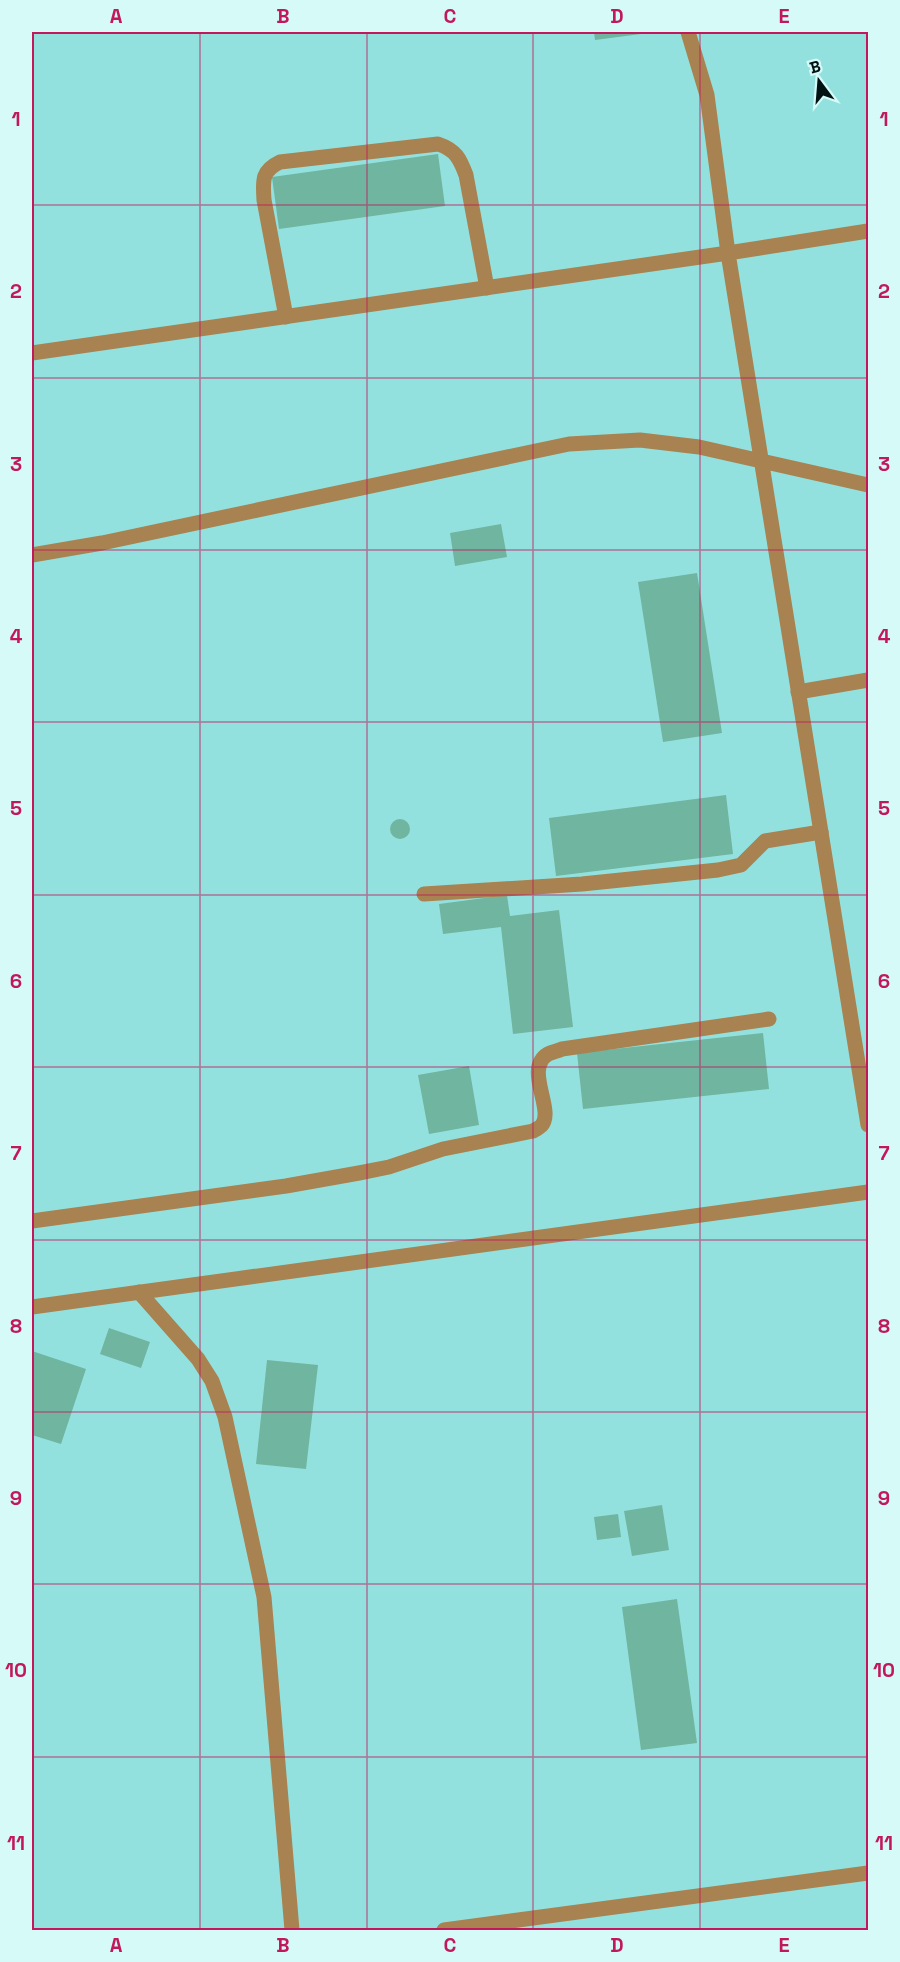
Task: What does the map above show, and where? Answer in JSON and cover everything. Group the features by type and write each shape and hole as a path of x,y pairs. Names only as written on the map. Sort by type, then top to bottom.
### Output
{"street":[{"path":"688,32 707,95 728,254 868,1125"},
{"path":"286,317 264,200 263,183 270,167 280,162 438,144 451,148 460,158 466,175 488,288"},
{"path":"32,353 728,254 868,231"},
{"path":"32,555 102,543 569,444 640,440 699,447 868,485"},
{"path":"798,692 868,680"},
{"path":"424,894 582,884 718,870 741,865 765,841 821,832"},
{"path":"32,1221 338,1177 389,1167 443,1149 533,1131 541,1127 545,1119 538,1072 540,1062 547,1055 562,1049 769,1019"},
{"path":"32,1307 868,1192"},
{"path":"139,1292 198,1359 212,1381 225,1417 264,1597 292,1930"},
{"path":"444,1930 868,1873"}],"building":[{"path":"594,32 640,32 641,34 595,40"},
{"path":"438,154 445,206 279,229 272,177"},
{"path":"501,524 507,557 455,566 450,533"},
{"path":"697,573 722,733 663,742 638,582"},
{"path":"726,795 733,854 556,876 549,818"},
{"path":"400,819 407,822 410,829 407,836 400,839 393,836 390,829 393,822"},
{"path":"507,895 510,916 559,910 573,1027 513,1034 501,927 443,934 439,904"},
{"path":"763,1033 769,1089 583,1109 577,1053"},
{"path":"469,1066 479,1125 429,1134 418,1075"},
{"path":"109,1328 150,1342 141,1368 100,1354"},
{"path":"32,1351 86,1369 61,1444 32,1435"},
{"path":"267,1360 318,1365 306,1469 256,1464"},
{"path":"662,1505 669,1550 632,1556 624,1511"},
{"path":"618,1514 621,1537 597,1540 594,1517"},
{"path":"677,1599 697,1743 641,1750 622,1607"}]}
